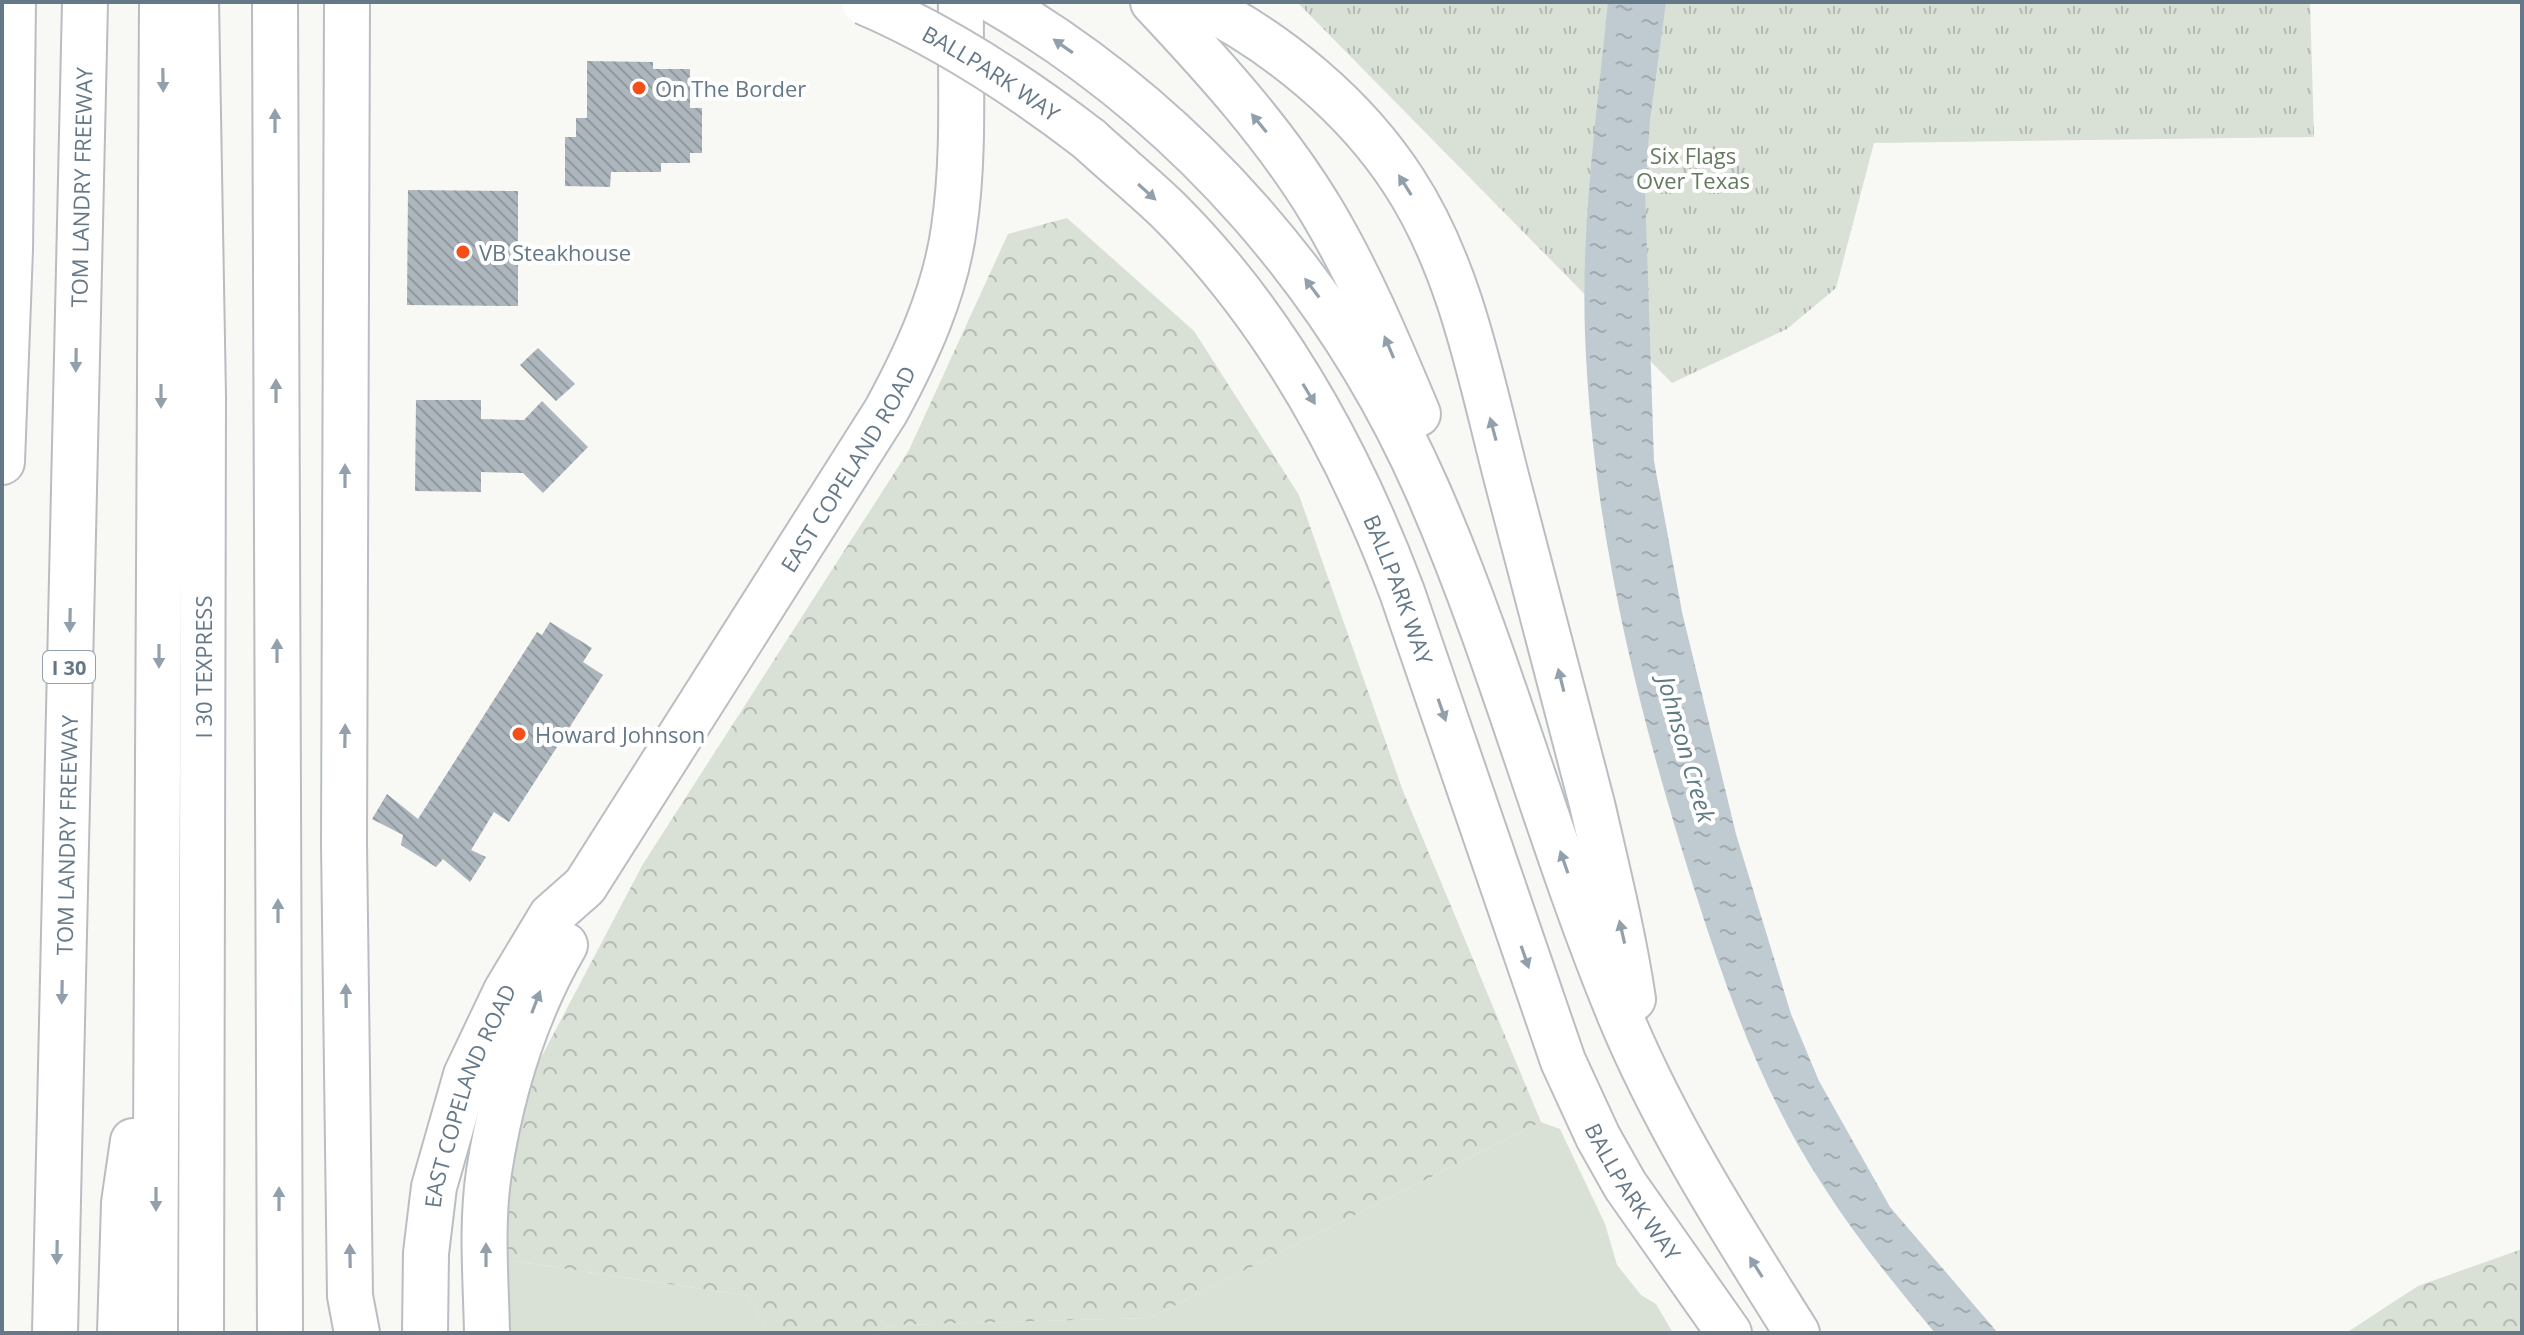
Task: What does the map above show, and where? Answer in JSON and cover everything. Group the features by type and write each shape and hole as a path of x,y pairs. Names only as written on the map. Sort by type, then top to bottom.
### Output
{"main road":[{"path":"2,462 13,2"},
{"name":"TOM LANDRY FREEWAY","path":"55,1333 85,2"},
{"name":"I 30 TEXPRESS","path":"155,1333 162,2"},
{"name":"I 30 TEXPRESS","path":"196,2 203,397 201,1333"},
{"path":"221,2 224,1333"},
{"path":"275,2 280,1333"},
{"path":"347,2 344,844 350,1296 357,1333"},
{"name":"BALLPARK WAY","path":"864,2 966,54 1047,106 1089,139 1167,210 1214,262 1269,334 1336,439 1379,530 1558,1047 1598,1137 1647,1219 1729,1333"},
{"name":"EAST COPELAND ROAD","path":"425,1333 429,1221 441,1156 461,1089 506,991 551,916 585,886 886,411 923,334 947,261 958,194 961,2"},
{"path":"996,2 1063,45 1126,92 1180,139 1249,210 1319,298 1353,348 1426,485 1513,711 1601,968 1642,1065 1693,1165 1797,1333"},
{"path":"1153,2 1194,23 1264,41 1325,92 1366,132 1404,182 1439,251 1458,302 1559,669 1624,941 1642,1065"},
{"path":"1194,23 1296,172 1340,244 1378,319 1470,543 1492,614 1513,711"},
{"name":"EAST COPELAND ROAD","path":"487,1333 486,1205 501,1115 525,1031 540,992 573,931 585,886"},
{"path":"120,1333 124,1203 157,953"},
{"path":"1647,1219 1646,1259 1694,1333"}],"green space":[{"name":"Six Flags Over Texas","path":"1297,2 2310,2 2314,137 1874,143 1836,288 1787,329 1672,383"},
{"path":"1067,218 1194,331 1299,495 1403,791 1541,1122 1150,1318 897,1325 864,1333 768,1333 749,1296 500,1259 525,1088 643,864 909,450 1008,234"},
{"path":"1541,1122 1560,1129 1605,1224 1617,1265 1641,1295 1656,1304 1673,1333 864,1333 897,1325 1150,1318"},
{"path":"2522,1249 2522,1333 2346,1333 2418,1286"},
{"path":"500,1259 749,1296 768,1333 506,1333"}],"water":[{"name":"Johnson Creek","path":"1608,2 1666,2 1650,120 1645,191 1654,461 1682,612 1736,834 1791,1014 1819,1081 1890,1207 1998,1333 1935,1333 1861,1240 1820,1181 1780,1110 1746,1036 1717,959 1671,815 1620,611 1607,543 1589,404 1585,250"}],"building":[{"name":"On The Border","path":"587,61 653,62 653,69 690,69 690,108 702,108 702,153 690,153 690,163 661,163 661,172 611,172 610,187 565,186 565,137 576,137 576,118 587,118"},
{"name":"VB Steakhouse","path":"408,190 518,191 518,306 407,305"},
{"path":"538,348 575,384 556,401 520,365"},
{"path":"416,400 481,400 481,419 524,420 542,401 588,447 543,493 523,473 481,472 481,492 415,491"},
{"name":"Howard Johnson","path":"550,622 592,648 583,662 603,675 509,822 494,812 471,850 486,857 470,882 443,859 436,867 401,845 403,835 372,819 387,794 418,819 537,632 542,635"}],"place":[{"name":"On The Border","path":"639,88"},
{"name":"VB Steakhouse","path":"463,252"},
{"name":"Howard Johnson","path":"519,734"}]}
